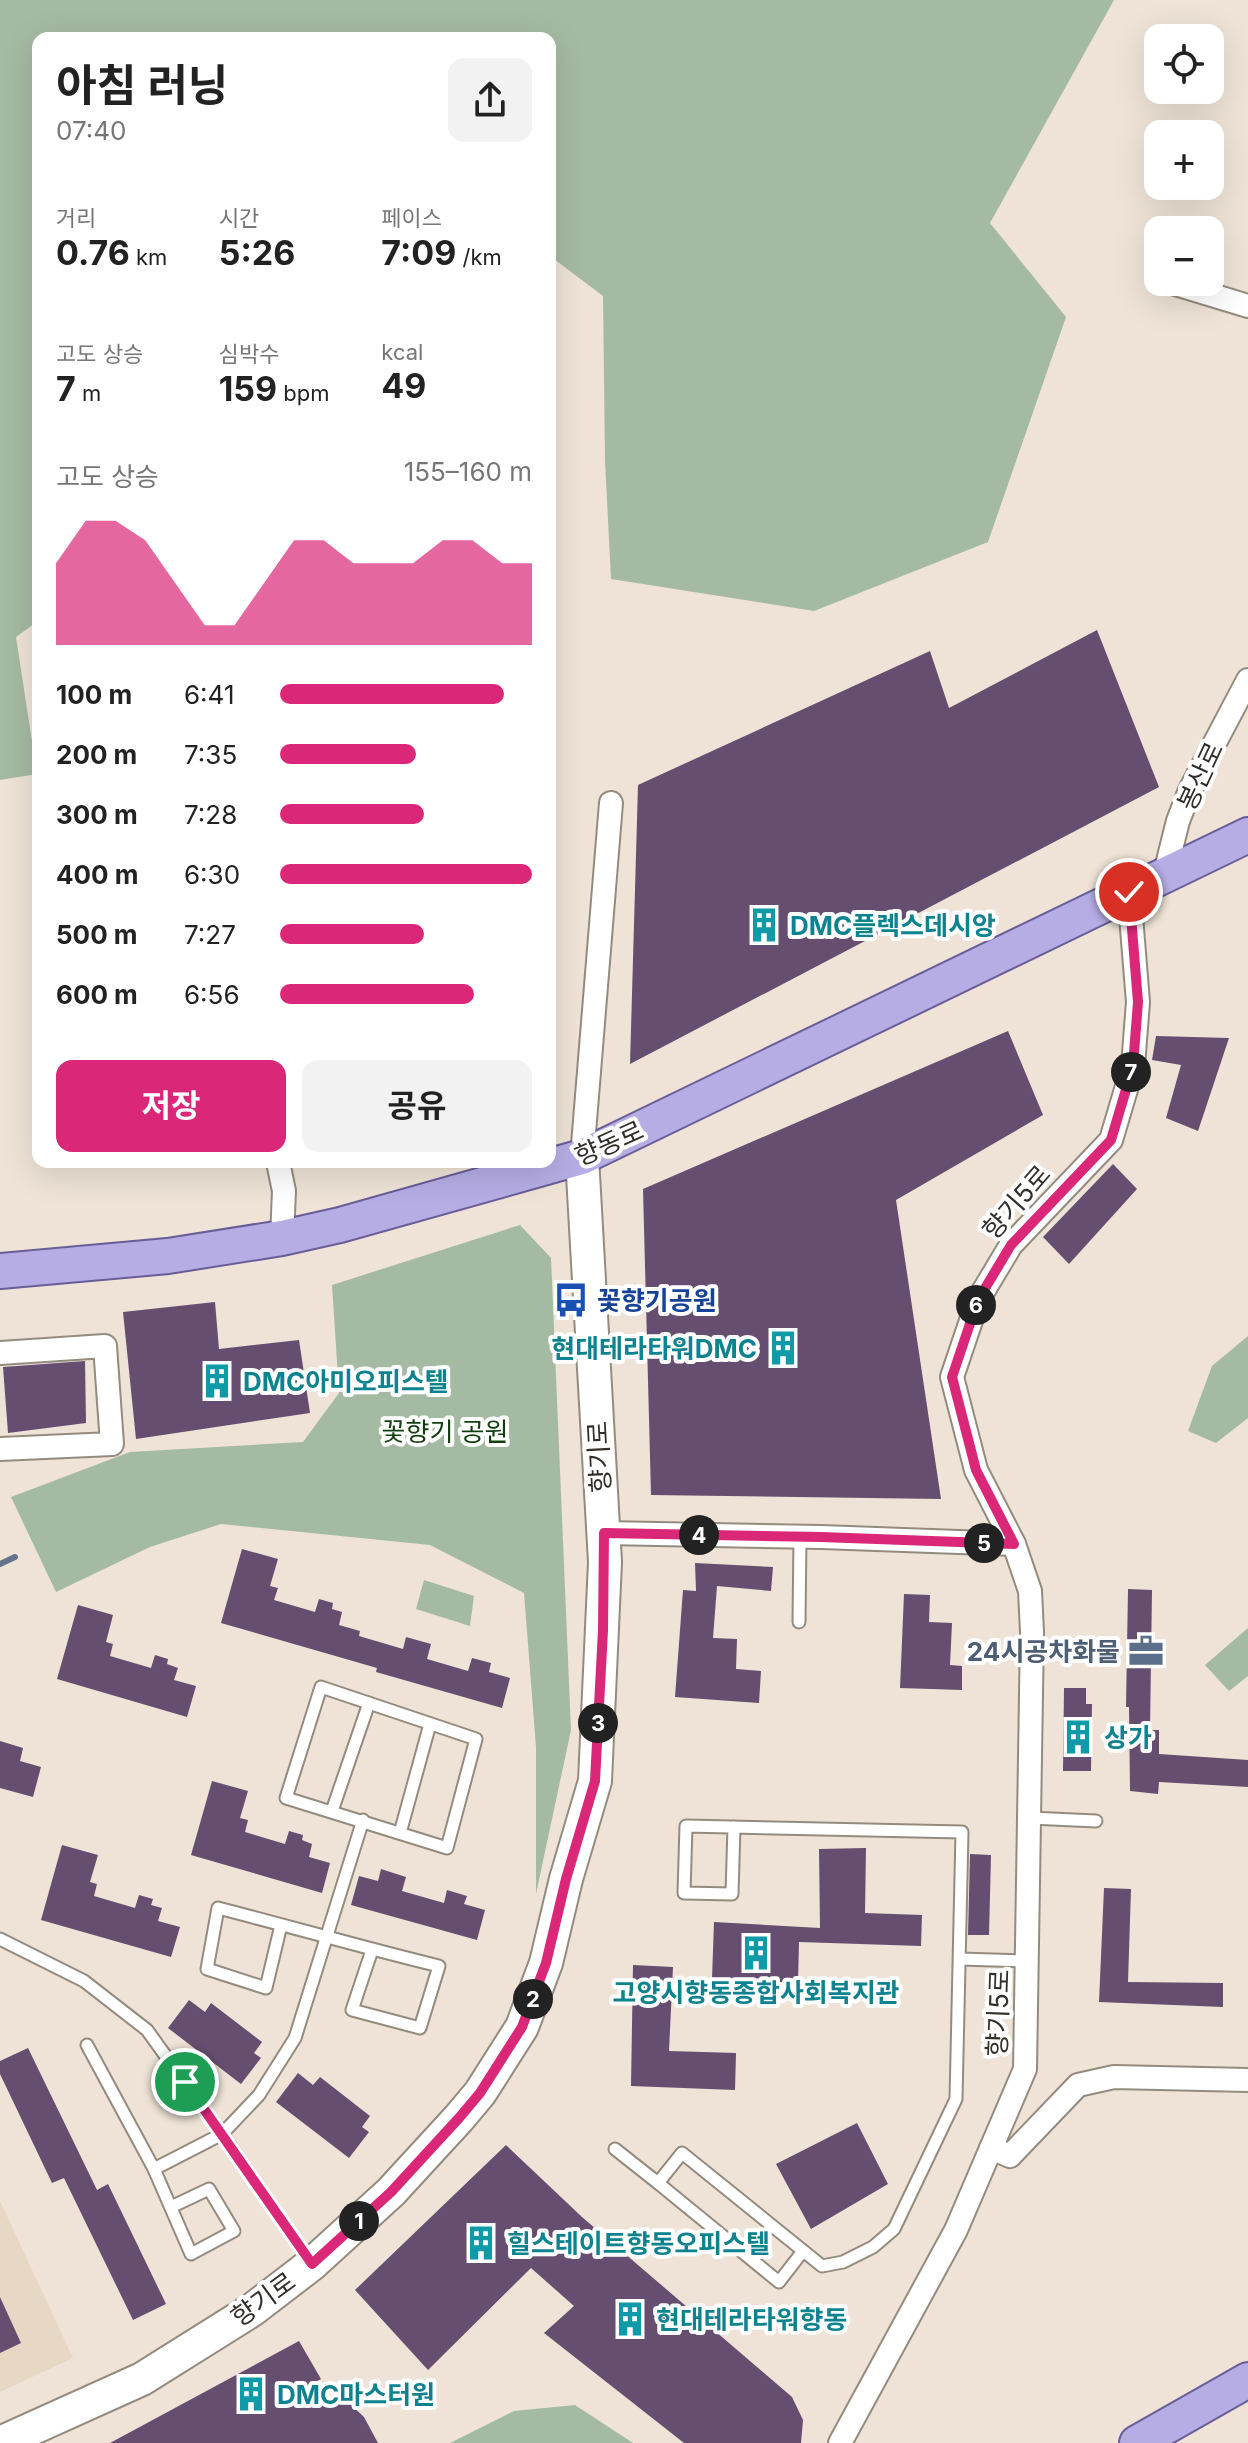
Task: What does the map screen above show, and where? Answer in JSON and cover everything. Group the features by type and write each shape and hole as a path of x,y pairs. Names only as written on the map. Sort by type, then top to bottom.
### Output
{"main road":[{"path":"1129,892 1248,835"},
{"name":"향동로","path":"556,1164 582,1157 1129,892"},
{"name":"향기로","path":"15,2440 142,2379 252,2310 312,2264 391,2192 459,2118 480,2093 522,2027 546,1963 566,1879 595,1781 603,1630 604,1533 582,1157"},
{"name":"향동로","path":"0,1271 168,1256 282,1238 340,1225 543,1168"},
{"path":"1137,2443 1248,2380"}],"street":[{"path":"1215,296 1248,306"},
{"name":"봉산로","path":"1164,877 1178,821 1190,790 1248,680"},
{"path":"582,1157 611,803"},
{"name":"향기5로","path":"840,2443 956,2230 973,2190 1000,2152 1025,2069 1032,1632 1030,1591 1014,1544 976,1470 952,1377 978,1300 1011,1245 1111,1140 1133,1066 1138,1002 1129,892"},
{"path":"279,1168 284,1191 282,1238"},
{"path":"0,1353 105,1346 112,1444 0,1449"},
{"path":"604,1533 1014,1544"},
{"path":"1000,2152 1078,2085 1114,2077 1248,2080"}],"lane":[{"path":"799,1622 800,1537"},
{"path":"321,1687 369,1703 476,1739 447,1848 286,1798 321,1687"},
{"path":"332,1811 369,1703"},
{"path":"400,1833 430,1724"},
{"path":"1030,1818 1096,1821"},
{"path":"154,2169 222,2134 259,2095 295,2038 363,1820"},
{"path":"658,2183 682,2153 822,2266 843,2262 873,2247 894,2229 956,2099 962,1832 734,1827 686,1826 684,1893 732,1894 734,1827"},
{"path":"281,1925 266,1988 207,1969 218,1908 439,1966 420,2028 352,2010 372,1950"},
{"path":"0,1939 84,1981 147,2030 312,2264"},
{"path":"960,1959 1027,1961"},
{"path":"87,2045 154,2169 191,2254 234,2231 209,2189 171,2207"},
{"path":"615,2149 779,2282 803,2251"}],"shaded area":[{"path":"0,2201 73,2358 0,2392"}],"green space":[{"path":"0,0 1114,0 990,223 1066,317 988,542 814,611 611,579 605,461 603,296 556,261 556,32 32,32 32,625 16,637 32,741 32,775 0,780"},
{"name":"꽃향기 공원","path":"520,1225 551,1258 571,1730 536,1894 536,1747 524,1593 430,1545 221,1524 150,1547 56,1592 11,1497 130,1452 303,1442 339,1393 332,1285"},
{"path":"1248,1336 1248,1418 1216,1443 1188,1431 1212,1366"},
{"path":"424,1580 474,1596 470,1626 416,1609"},
{"path":"1248,1628 1248,1676 1229,1691 1205,1665"},
{"path":"575,2405 633,2443 450,2443 514,2411"}],"building":[{"name":"DMC플렉스데시앙","path":"1097,630 1159,787 630,1064 638,785 930,651 949,708"},
{"name":"현대테라타워DMC","path":"1008,1031 1043,1115 896,1200 941,1499 651,1495 643,1189"},
{"path":"1156,1036 1229,1038 1198,1131 1166,1118 1181,1065 1152,1060"},
{"path":"1113,1164 1137,1189 1069,1264 1043,1237"},
{"name":"DMC아미오피스텔","path":"215,1302 219,1349 299,1340 310,1413 136,1439 123,1312"},
{"path":"85,1361 86,1423 8,1433 3,1367"},
{"path":"242,1549 278,1559 270,1586 278,1588 274,1600 315,1612 319,1599 333,1603 332,1609 342,1612 339,1625 360,1631 359,1636 403,1649 406,1637 431,1644 427,1659 468,1671 472,1658 491,1663 489,1672 510,1678 502,1708 221,1623"},
{"path":"695,1563 773,1567 771,1591 717,1586 713,1638 737,1639 736,1669 761,1671 759,1703 675,1697 683,1590 696,1591"},
{"path":"1128,1589 1152,1590 1150,1730 1159,1730 1159,1754 1248,1760 1248,1787 1159,1782 1158,1794 1130,1791 1129,1707 1126,1707"},
{"path":"904,1594 930,1595 929,1622 952,1623 950,1665 962,1666 962,1690 900,1688"},
{"path":"78,1605 113,1615 106,1642 113,1644 110,1656 151,1668 155,1655 168,1659 167,1664 178,1668 174,1680 196,1686 187,1717 57,1679"},
{"name":"상가","path":"1064,1688 1086,1688 1086,1704 1092,1704 1091,1771 1063,1771"},
{"path":"0,1741 23,1748 20,1761 41,1767 33,1797 0,1788"},
{"path":"212,1781 248,1791 240,1818 248,1820 245,1832 285,1844 289,1831 303,1835 302,1840 312,1844 309,1857 330,1863 322,1893 191,1855"},
{"path":"62,1845 98,1855 90,1882 97,1884 94,1896 135,1908 139,1895 153,1899 151,1905 162,1908 158,1921 180,1927 171,1957 41,1920"},
{"path":"866,1848 865,1913 922,1915 921,1946 799,1942 798,1983 712,1979 714,1922 820,1928 819,1849"},
{"path":"970,1854 991,1855 989,1935 968,1935"},
{"path":"381,1869 406,1877 402,1891 444,1903 447,1890 467,1896 464,1904 485,1910 477,1940 351,1905 359,1876 378,1881"},
{"path":"1104,1888 1131,1889 1128,1982 1223,1983 1223,2007 1099,2002"},
{"path":"633,1965 673,1967 669,2051 736,2053 735,2090 631,2086"},
{"path":"189,2000 205,2012 211,2003 262,2042 254,2053 261,2058 241,2084 168,2028"},
{"path":"28,2048 97,2190 108,2184 166,2304 133,2320 64,2178 52,2183 0,2074 0,2061"},
{"path":"298,2073 313,2085 320,2077 370,2116 362,2127 369,2132 349,2158 276,2102"},
{"path":"857,2123 888,2184 811,2229 776,2164"},
{"path":"506,2145 582,2217 792,2397 803,2420 801,2443 684,2443 544,2333 574,2306 531,2268 428,2370 355,2290"},
{"path":"0,2297 21,2343 0,2353"},
{"name":"DMC마스터원","path":"299,2341 321,2379 301,2390 349,2403 364,2417 378,2443 110,2443"}],"waterway":[{"path":"0,1564 15,1557"}],"place":[{"name":"DMC플렉스데시앙","path":"764,925"},
{"name":"꽃향기공원","path":"571,1300"},
{"name":"현대테라타워DMC","path":"783,1348"},
{"name":"DMC아미오피스텔","path":"217,1381"},
{"name":"24시공차화물","path":"1146,1651"},
{"name":"상가","path":"1078,1737"},
{"name":"고양시향동종합사회복지관","path":"756,1953"},
{"name":"힐스테이트향동오피스텔","path":"481,2243"},
{"name":"현대테라타워향동","path":"630,2319"},
{"name":"DMC마스터원","path":"251,2394"}],"route":[{"path":"185,2082 312,2264 391,2192 480,2093 522,2027 546,1963 566,1879 595,1781 603,1630 604,1533 1014,1544 976,1470 952,1377 978,1300 1011,1245 1111,1140 1133,1066 1138,1002 1129,892"}]}
